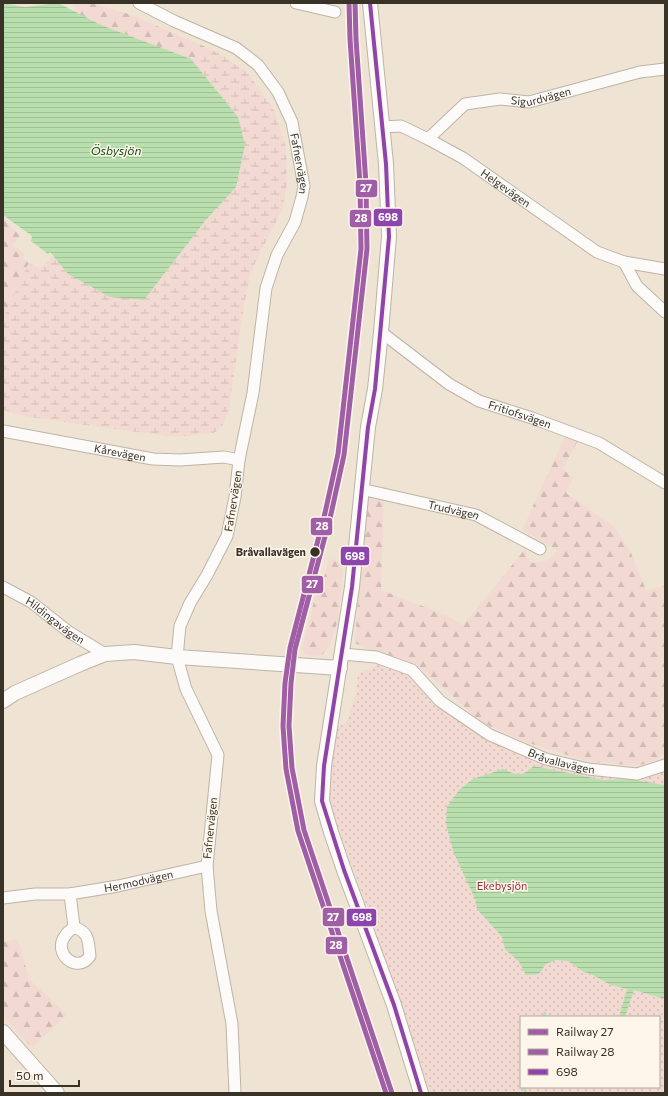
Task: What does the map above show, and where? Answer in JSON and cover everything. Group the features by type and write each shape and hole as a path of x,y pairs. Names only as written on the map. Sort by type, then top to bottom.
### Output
{"street":[{"name":"Fafnervägen","path":"140,3 174,21 236,48 258,65 278,92 292,122 304,186 295,222 277,255 266,288 253,393 238,460 235,498 227,536 190,603 180,626 177,656 186,689 218,755 206,866 211,911 232,1024 235,1093"},
{"path":"296,3 335,12"},
{"path":"370,3 386,164 389,238 375,389 368,426 352,587 324,766 322,801 342,864 394,1005 421,1093"},
{"name":"Sigurdvägen","path":"428,139 464,104 500,99 530,102 640,72 665,69"},
{"name":"Helgevägen","path":"382,127 401,126 463,158 597,252 624,262 665,269"},
{"path":"624,262 638,286 665,312"},
{"name":"Fritiofsvägen","path":"381,332 449,384 479,401 532,418 599,443 665,483"},
{"name":"Kårevägen","path":"3,431 153,459 180,460 224,457 238,460"},
{"name":"Trudvägen","path":"361,489 476,515 540,549"},
{"name":"Hildingavägen","path":"3,587 31,602 69,632 106,654"},
{"path":"3,701 22,690 106,654 134,652 340,668"},
{"name":"Bråvallavägen","path":"342,654 376,657 412,670 440,701 490,735 546,759 588,768 637,774 665,765"},
{"name":"Hermodvägen","path":"3,898 35,894 70,894 118,886 206,866"},
{"path":"70,894 74,927"},
{"path":"3,1032 57,1093"}],"green space":[{"path":"75,3 91,3 129,14 217,52 191,59 101,25 76,13"},
{"path":"217,52 248,73 274,110 286,147 287,183 283,208 251,271 244,305 229,409 223,425 214,433 177,437 24,416 3,410 3,319 29,263 41,268 52,256 68,274 205,221 236,187 238,117 191,59"},
{"path":"3,218 20,236 13,246 25,253 23,258 29,263 3,319"},
{"path":"566,434 579,438 563,469 573,478 566,493 615,527 631,553 646,590 665,586 665,753 654,761 637,766 586,761 519,740 479,721 441,685 415,664 365,648 355,643 365,495 384,498 381,590 448,616 463,625 526,548 527,558 533,563 549,560 557,550 522,530"},
{"path":"329,559 341,561 343,568 338,620 330,645 322,655 312,656 305,654 302,649 320,577 324,578"},
{"name":"Ekebysjön","path":"382,663 407,673 501,744 617,774 665,764 665,1093 430,1093 375,930 332,810 328,791 331,747 336,727 346,723 356,694 358,674"},
{"path":"18,939 29,979 67,1015 32,1048 3,1016 3,942"}],"water":[{"name":"Ösbysjön","path":"3,3 25,7 58,3 101,25 191,59 238,117 245,145 236,187 205,221 144,300 110,297 68,274 50,252 48,254 31,241 32,236 3,215"},
{"name":"Ekebysjön","path":"534,766 603,780 629,779 665,785 665,999 634,990 625,1016 619,1016 627,989 611,985 591,974 584,972 568,961 556,960 546,964 539,974 526,975 519,962 505,949 502,937 477,909 475,899 453,851 446,824 447,807 459,790 473,779 503,769 516,774 526,772"}],"waterway":[{"path":"524,1088 526,1093"}],"rail line":[{"name":"28","path":"349,3 360,184 361,249 338,454 325,513 290,648 285,683 283,726 286,769 298,831 386,1093"},
{"name":"27","path":"355,3 366,184 367,249 344,455 331,514 295,649 291,683 289,726 292,768 304,830 392,1093"}],"transit line":[{"name":"698","path":"370,3 386,164 389,237 375,389 368,427 352,587 324,766 322,801 344,870 394,1005 421,1093"}],"place":[{"name":"Bråvallavägen","path":"315,552"}]}
